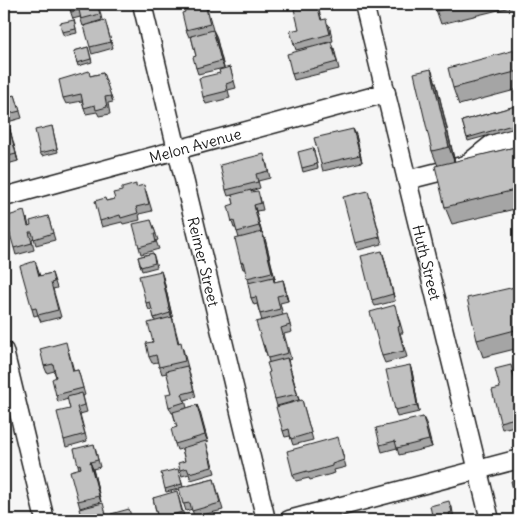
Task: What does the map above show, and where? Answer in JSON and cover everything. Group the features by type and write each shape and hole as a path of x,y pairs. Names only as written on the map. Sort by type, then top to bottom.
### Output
{"street":[{"name":"Reimer Street","path":"142,4 266,520"},
{"name":"Huth Street","path":"364,4 490,520"},
{"name":"Melon Avenue","path":"4,197 386,93"},
{"path":"407,180 466,165 491,145 519,136"},
{"path":"4,351 44,520"},
{"path":"289,520 519,459"}],"building":[{"path":"68,4 97,4 100,14 81,19 79,10 71,12"},
{"path":"182,4 205,4 210,24 186,30 182,13 185,12"},
{"path":"317,4 321,20 326,19 330,34 294,44 290,31 299,29 294,9"},
{"path":"434,4 467,4 436,11"},
{"path":"74,20 76,29 62,32 60,23"},
{"path":"105,20 111,42 90,47 84,26"},
{"path":"213,30 221,61 196,68 193,57 196,56 191,36"},
{"path":"331,42 337,62 292,74 287,54"},
{"path":"88,47 91,59 77,63 74,51"},
{"path":"519,49 519,71 453,88 448,68"},
{"path":"230,67 234,81 226,84 227,91 203,97 199,78 220,73 219,70"},
{"path":"431,69 449,147 432,151 414,73"},
{"path":"4,71 10,96 15,95 20,111 4,115"},
{"path":"89,71 90,76 103,73 111,96 105,97 107,107 96,110 95,105 84,108 81,94 63,98 59,80"},
{"path":"519,105 519,123 467,138 462,121"},
{"path":"52,126 57,149 40,153 35,130"},
{"path":"9,127 16,154 4,157 4,128"},
{"path":"353,129 360,155 321,164 314,138"},
{"path":"519,146 519,189 445,207 435,166"},
{"path":"313,148 317,164 302,168 298,152"},
{"path":"264,154 268,171 256,174 258,182 226,190 220,165"},
{"path":"136,184 136,187 144,185 149,204 136,207 138,213 121,218 120,215 100,221 95,201 105,198 106,201 115,199 113,193"},
{"path":"251,190 251,192 258,191 261,203 254,205 259,226 237,232 228,206 234,204 232,195"},
{"path":"368,191 380,237 355,243 343,197"},
{"path":"24,211 28,226 31,225 30,221 48,216 53,233 34,239 32,232 29,232 32,243 14,248 5,217"},
{"path":"151,220 156,234 154,234 156,242 139,247 133,224"},
{"path":"262,232 272,272 247,278 235,239"},
{"path":"382,251 393,294 372,300 361,256"},
{"path":"153,253 155,263 141,267 138,257"},
{"path":"35,261 39,276 52,273 54,282 51,283 58,310 38,315 36,308 32,309 20,266"},
{"path":"161,271 170,313 154,318 150,302 146,303 139,276"},
{"path":"273,277 274,282 283,280 286,294 277,296 280,309 260,314 256,297 251,298 248,283"},
{"path":"519,286 519,329 477,340 467,298"},
{"path":"395,305 404,351 382,356 370,312"},
{"path":"287,314 290,325 281,328 288,353 268,358 256,322"},
{"path":"172,317 178,343 181,342 185,361 159,367 156,355 149,357 146,343 153,342 148,323"},
{"path":"66,342 73,371 78,370 83,388 56,395 52,379 56,377 53,364 44,366 40,349"},
{"path":"287,358 297,394 275,399 267,363"},
{"path":"410,365 417,405 395,410 386,370"},
{"path":"511,365 519,397 519,417 500,422 492,390 500,388 495,369"},
{"path":"187,366 194,391 182,394 185,402 169,407 166,394 172,393 166,371"},
{"path":"82,393 85,405 77,407 85,434 64,440 57,412 70,409 67,397"},
{"path":"302,400 311,433 291,439 289,429 283,431 276,407"},
{"path":"197,405 205,435 175,444 171,429 177,427 173,412"},
{"path":"423,417 429,440 397,448 395,441 380,445 376,428"},
{"path":"338,437 344,460 332,464 332,466 293,475 287,451"},
{"path":"206,441 212,467 189,473 187,468 180,470 178,463 185,461 182,448"},
{"path":"94,444 98,460 90,462 99,496 78,501 70,471 81,468 80,464 78,465 74,449"},
{"path":"178,469 182,484 165,489 161,473"},
{"path":"214,479 220,503 192,511 190,503 183,504 179,488"},
{"path":"519,479 519,505 517,506 511,481"},
{"path":"177,491 182,512 158,519 153,498"},
{"path":"449,501 452,512 449,513 451,520 433,520 430,506"},
{"path":"103,503 107,518 111,517 111,514 129,509 132,520 82,520 79,509"}]}
